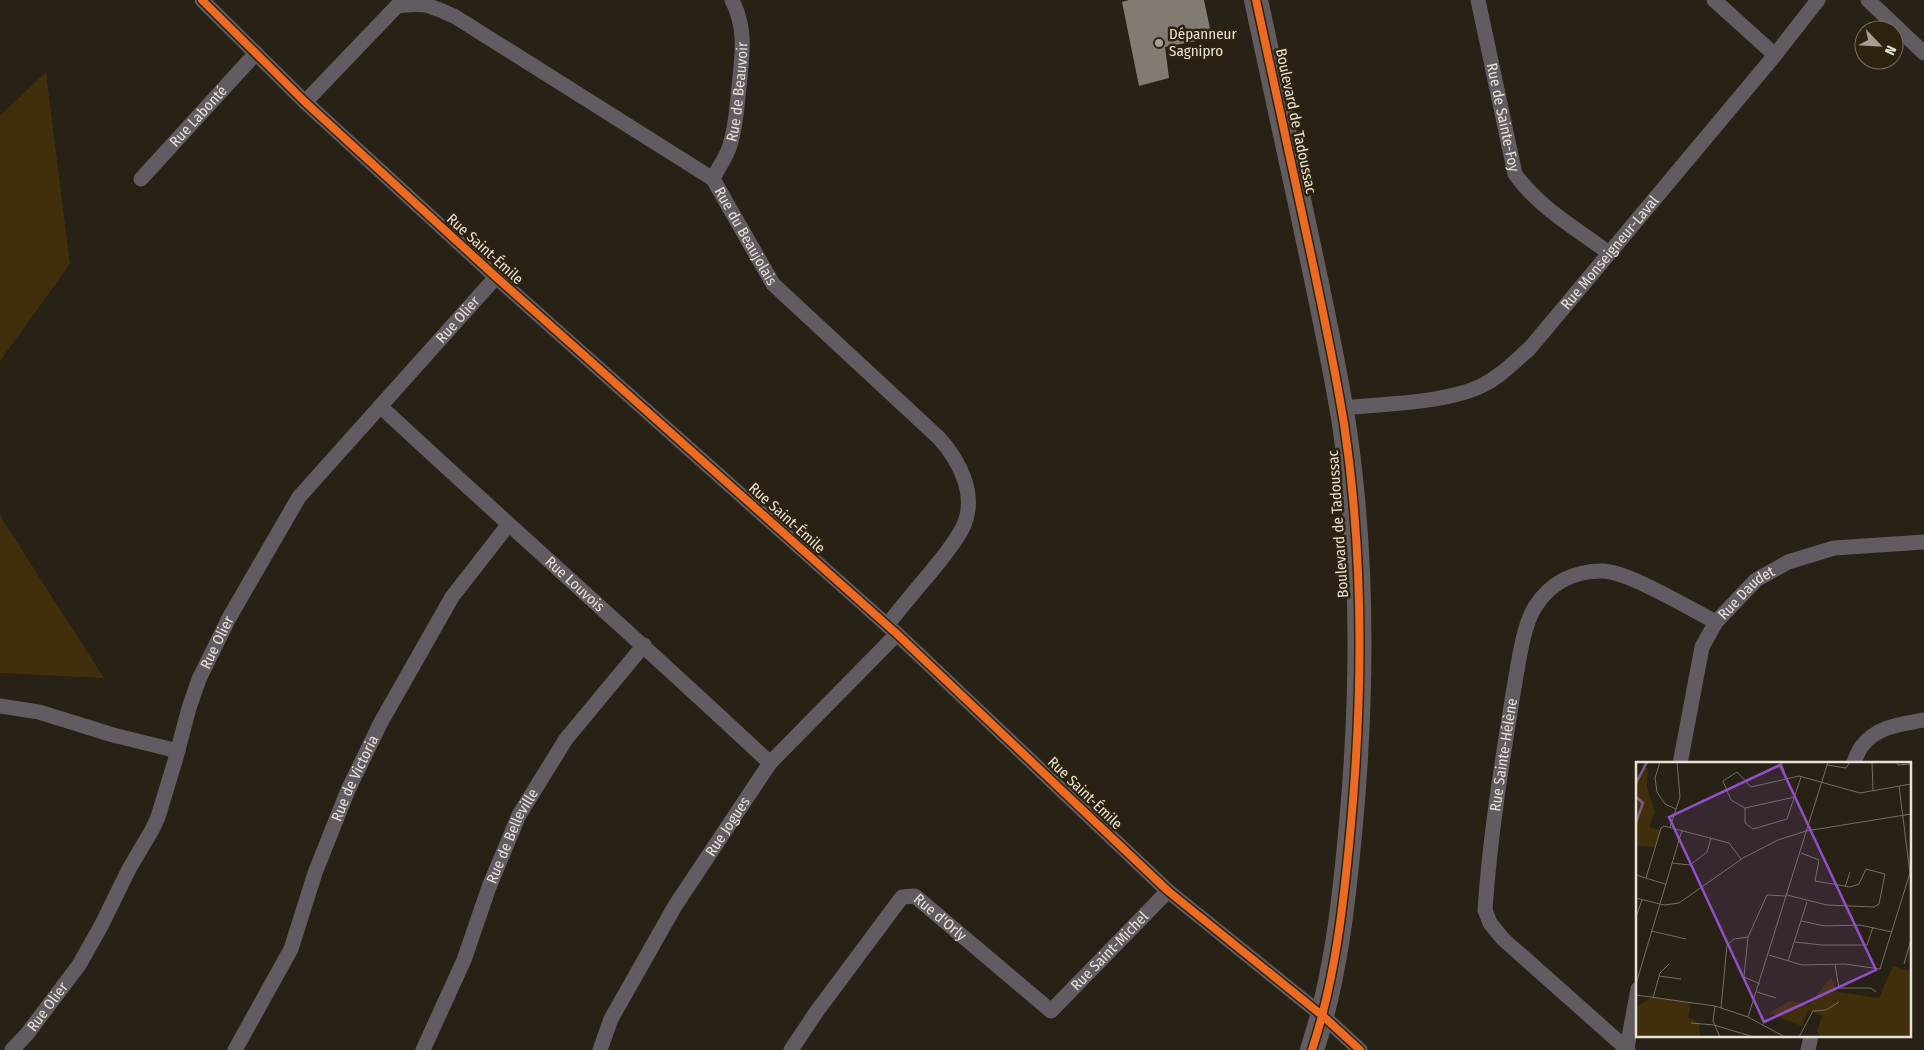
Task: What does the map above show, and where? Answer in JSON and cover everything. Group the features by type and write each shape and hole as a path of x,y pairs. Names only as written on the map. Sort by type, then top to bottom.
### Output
{"main road":[{"name":"Boulevard de Tadoussac","path":"1256,0 1329,340 1341,408 1357,559 1360,660 1357,762 1348,862 1333,967 1323,1016 1312,1050"}],"street":[{"name":"Rue Saint-Émile","path":"202,0 305,102 496,277 892,630 1168,891 1323,1016 1360,1050"},
{"name":"Rue de Beauvoir","path":"713,179 730,146 743,66 742,28 732,0"},
{"name":"Rue de Sainte-Foy","path":"1478,0 1515,174 1523,186 1537,200 1609,253"},
{"path":"1714,0 1775,54"},
{"name":"Rue Monseigneur-Laval","path":"1341,408 1435,398 1463,393 1482,386 1503,372 1530,348 1818,0"},
{"path":"1868,0 1924,53"},
{"name":"Rue du Beaujolais","path":"305,102 397,6 418,3 454,16 713,179 774,284 938,438 950,451 964,478 968,510 964,524 953,544 892,630"},
{"name":"Rue Labonté","path":"141,179 256,53"},
{"name":"Rue Olier","path":"12,1050 27,1034 78,964 101,926 158,817 189,708 212,651 299,498 496,277"},
{"name":"Rue Louvois","path":"380,406 508,524 644,645 770,763"},
{"name":"Rue de Victoria","path":"235,1050 291,950 315,873 340,808 381,722 452,597 508,524"},
{"name":"Rue Daudet","path":"1680,762 1702,647 1716,622 1756,580 1788,562 1834,548 1924,542"},
{"name":"Rue Sainte-Hélène","path":"1627,1049 1503,939 1490,923 1485,910 1496,794 1524,634 1534,608 1550,589 1572,576 1602,571 1629,578 1716,622"},
{"name":"Rue Jogues","path":"600,1050 611,1019 675,906 770,763 892,630"},
{"name":"Rue de Belleville","path":"423,1050 464,960 489,887 519,815 566,738 644,645"},
{"path":"0,706 40,712 113,735 178,751"},
{"path":"1854,762 1862,746 1876,734 1892,725 1924,720"},
{"name":"Rue Saint-Michel","path":"1051,1011 1168,891"},
{"name":"Rue d'Orly","path":"791,1050 817,1011 902,897 915,896 1051,1011"},
{"path":"1627,1049 1636,1000"}],"shaded area":[{"path":"46,72 70,264 0,361 0,116"},
{"path":"0,513 2,519 104,678 0,673"}],"building":[{"name":"Dépanneur Sagnipro","path":"1129,0 1204,0 1212,38 1165,47 1169,78 1139,86 1122,2"}],"cycle path":[{"path":"202,0 305,102 496,277 897,634 1168,891 1323,1016 1360,1050"},
{"path":"1256,0 1332,355 1351,474 1358,574 1360,624 1358,724 1348,853 1342,910 1333,966 1312,1050"}],"place":[{"name":"Dépanneur Sagnipro","path":"1159,43"}]}
